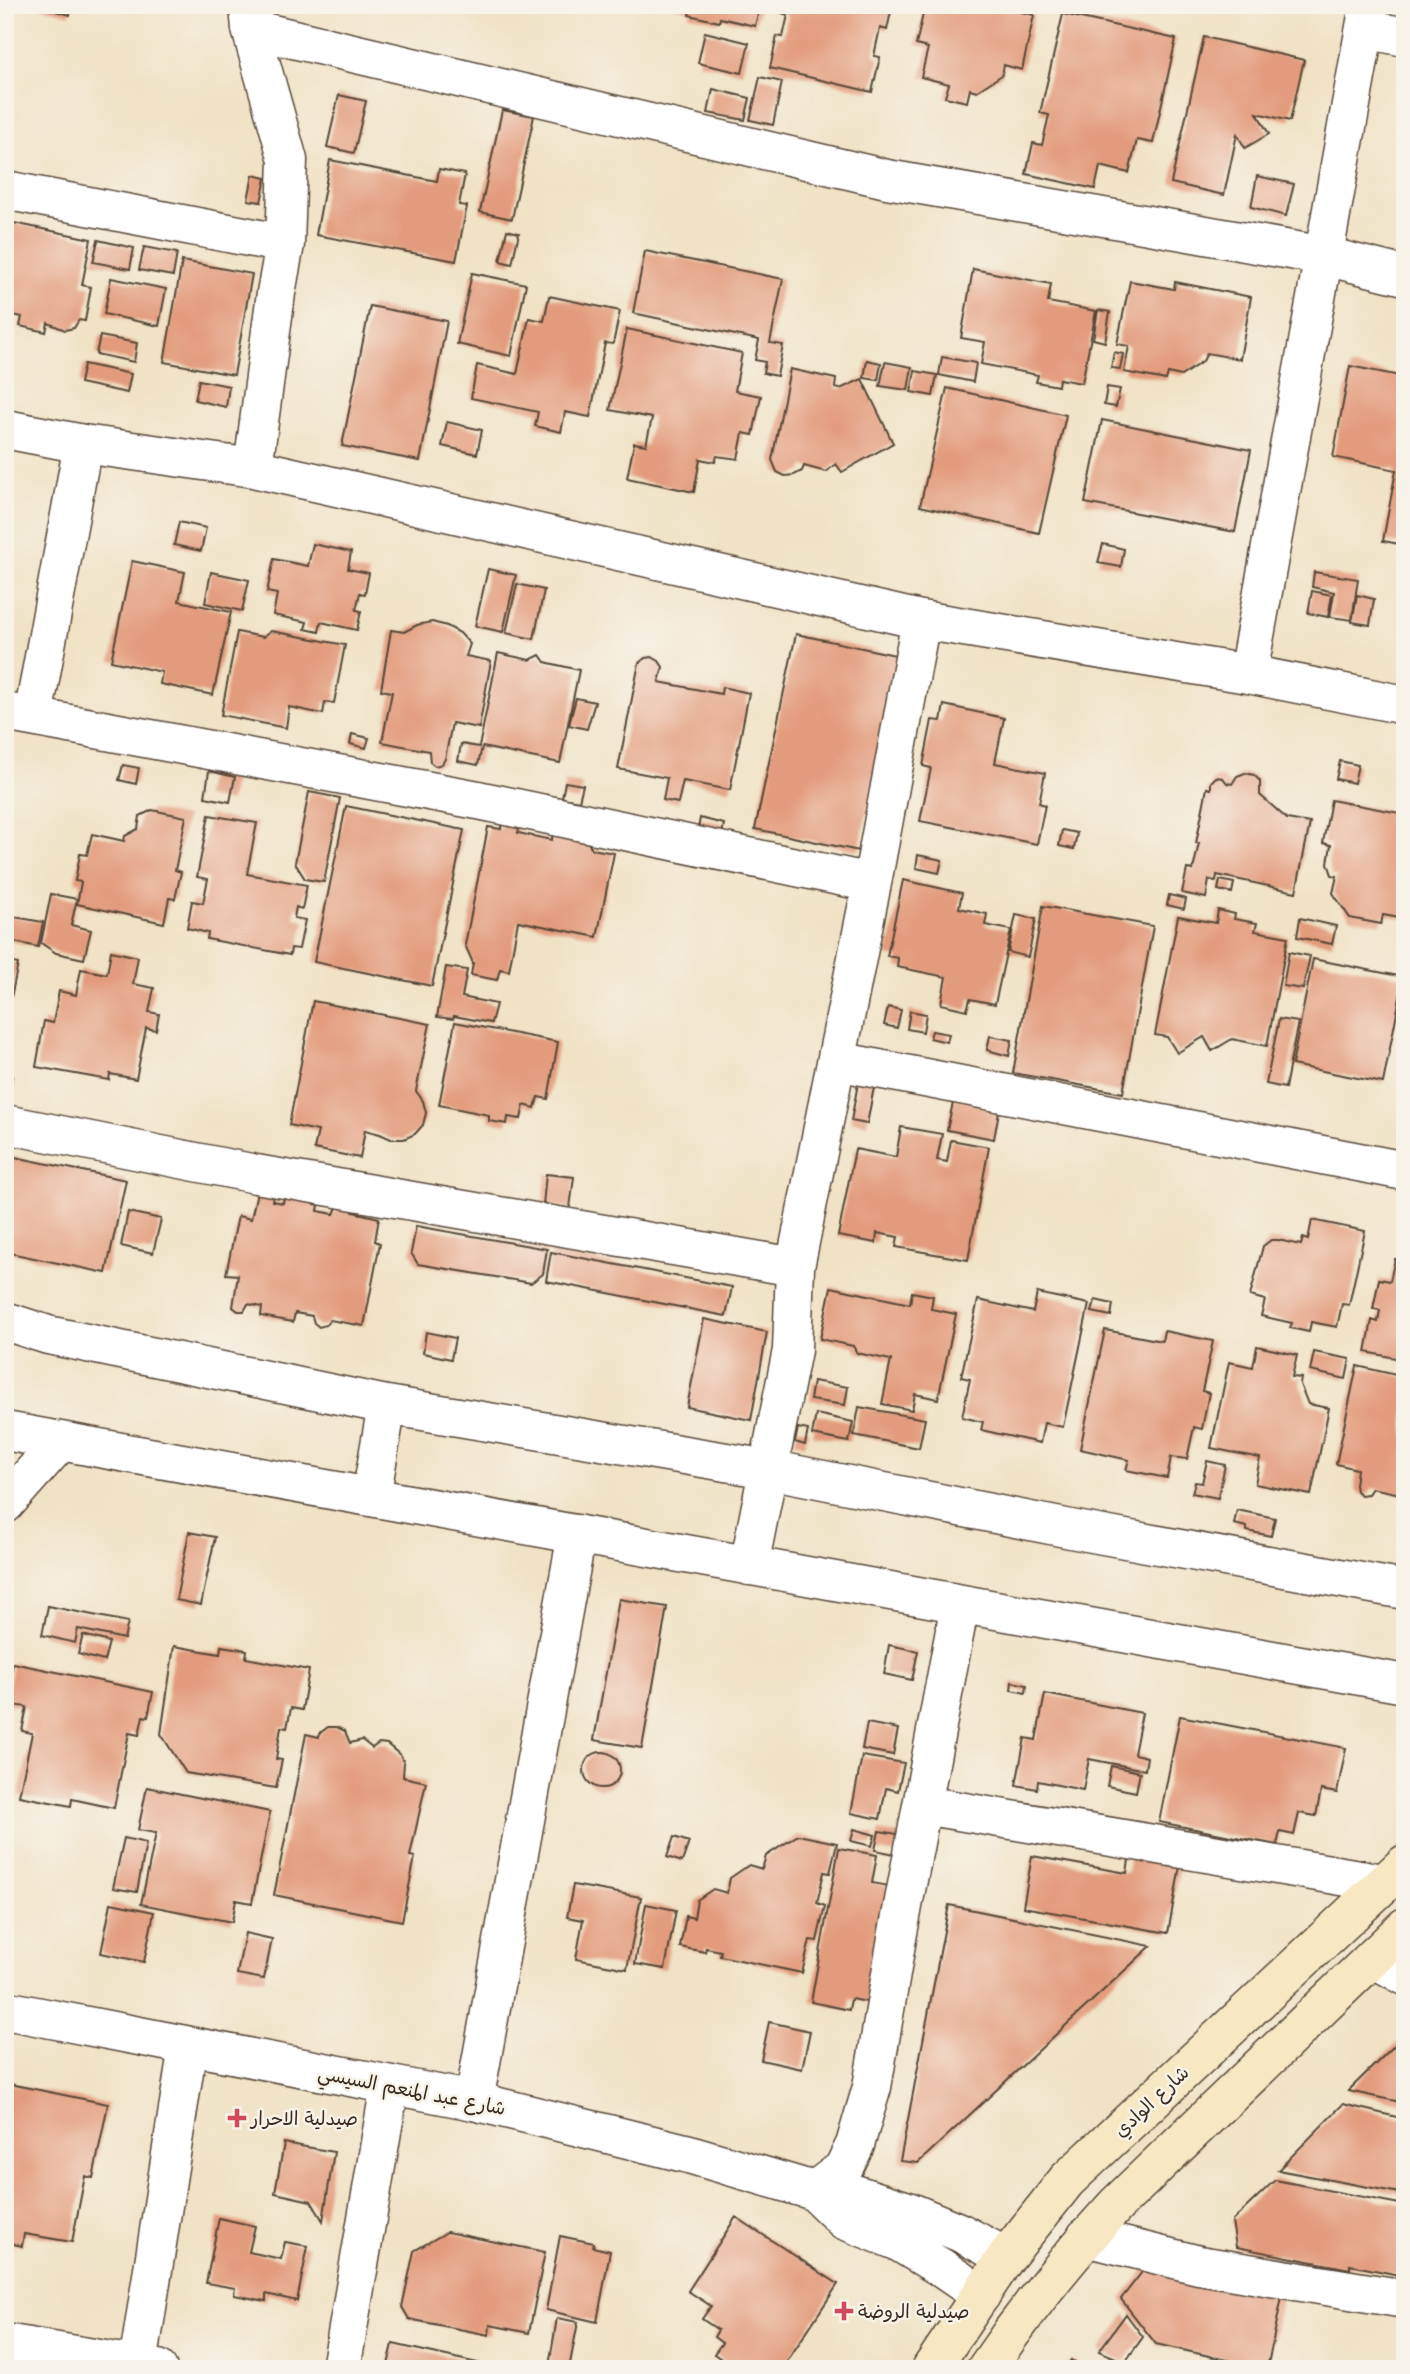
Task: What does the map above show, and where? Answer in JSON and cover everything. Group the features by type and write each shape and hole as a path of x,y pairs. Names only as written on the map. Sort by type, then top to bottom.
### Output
{"main road":[{"name":"شارع الوادي","path":"930,2369 1006,2257 1067,2180 1394,1873"},
{"path":"986,2369 1019,2320 1086,2237 1117,2204 1389,1967 1405,1927"}],"street":[{"path":"253,468 285,244 288,160 250,17 887,178 1325,256 1405,276"},
{"path":"1248,674 1367,17 1405,37"},
{"path":"5,190 285,244"},
{"path":"5,429 83,444 253,468 921,620 1248,674 1405,705"},
{"path":"83,444 19,714 478,800 872,883"},
{"path":"749,1566 792,1350 795,1268 921,620"},
{"path":"836,1061 1405,1171"},
{"path":"5,1124 270,1176 795,1268"},
{"path":"5,1321 48,1335 387,1405 768,1469 1076,1530 1405,1590"},
{"path":"371,1497 387,1405"},
{"path":"5,1431 1405,1684"},
{"path":"5,1504 61,1441"},
{"path":"474,2101 577,1534"},
{"path":"814,2190 842,2169 855,2145 872,2087 897,1938 960,1604"},
{"path":"923,1805 1394,1873"},
{"name":"شارع عبد المنعم السيسي","path":"5,2010 474,2101 689,2154 814,2190 858,2195 908,2211 961,2233 1006,2257"},
{"path":"5,2343 148,2367 188,2046"},
{"path":"341,2369 390,2085"},
{"name":"شارع عبد المنعم السيسي","path":"814,2190 844,2220 897,2241 981,2295"},
{"path":"1086,2237 1199,2265 1405,2299"}],"building":[{"path":"33,5 72,5 70,15"},
{"path":"670,5 760,5 755,26 720,18 719,22 689,15 690,11"},
{"path":"784,5 892,7 887,30 880,28 874,56 880,57 872,92 770,68 777,36 783,37 788,15 782,13"},
{"path":"925,5 991,5 1034,15 1022,70 1004,65 1002,75 977,91 970,89 967,102 945,97 949,84 921,77 928,48 916,45"},
{"path":"1063,14 1176,39 1153,143 1137,140 1129,173 1100,166 1095,189 1026,174 1033,143 1042,145 1049,115 1040,113"},
{"path":"705,32 749,43 742,73 698,63"},
{"path":"1204,37 1304,60 1290,121 1257,113 1269,134 1245,148 1237,134 1224,195 1171,183"},
{"path":"760,77 782,82 773,125 750,120"},
{"path":"713,89 750,98 745,120 708,113"},
{"path":"339,95 366,101 354,153 327,147"},
{"path":"502,110 534,116 512,219 480,212"},
{"path":"330,160 437,181 439,169 465,174 459,205 467,206 456,261 316,235"},
{"path":"253,175 266,178 261,202 248,200"},
{"path":"1257,176 1294,184 1286,216 1251,207"},
{"path":"9,222 91,239 82,285 91,287 85,321 79,320 74,328 65,330 48,323 46,332 20,326 22,317 5,313 5,238"},
{"path":"507,230 519,233 512,264 500,261"},
{"path":"98,240 134,248 130,269 93,262"},
{"path":"144,247 177,253 173,276 139,270"},
{"path":"645,251 783,279 770,343 783,345 777,376 763,373 765,362 755,360 759,340 633,313"},
{"path":"182,261 252,274 234,375 164,362"},
{"path":"973,269 1051,284 1048,302 1096,311 1082,383 1059,379 1058,386 1036,382 1038,375 981,364 985,342 961,338"},
{"path":"472,273 526,284 511,356 457,344"},
{"path":"111,278 166,289 159,326 104,314"},
{"path":"1130,281 1174,289 1175,282 1251,297 1240,359 1207,353 1203,361 1181,376 1168,373 1166,380 1124,372 1129,346 1117,344"},
{"path":"549,296 620,311 613,344 605,343 590,417 565,412 561,432 535,426 538,412 471,398 477,365 517,374 529,318 544,321"},
{"path":"370,306 447,321 420,461 342,446"},
{"path":"1098,310 1110,312 1105,342 1093,339"},
{"path":"627,329 742,353 735,391 761,396 753,435 743,433 738,459 717,456 715,462 700,459 694,492 627,478 634,443 646,445 652,418 610,410"},
{"path":"100,336 137,343 134,362 96,354"},
{"path":"1114,352 1123,354 1120,369 1111,368"},
{"path":"942,357 976,363 973,382 939,375"},
{"path":"867,360 881,363 878,380 864,378"},
{"path":"885,362 912,367 908,390 880,386"},
{"path":"84,364 131,374 127,393 80,383"},
{"path":"1350,366 1405,377 1405,545 1383,541 1396,470 1333,457"},
{"path":"790,369 836,379 835,388 840,389 862,379 893,443 842,472 836,464 826,472 804,466 802,471 794,475 785,476 777,472 772,460"},
{"path":"915,371 937,375 933,396 911,392"},
{"path":"199,380 229,386 226,407 195,400"},
{"path":"1107,387 1120,389 1116,407 1104,405"},
{"path":"947,388 1066,415 1039,533 920,506"},
{"path":"1102,420 1251,450 1235,532 1085,503"},
{"path":"447,422 482,430 477,454 442,446"},
{"path":"179,522 206,528 201,551 174,545"},
{"path":"313,544 351,552 348,569 369,573 365,594 360,593 356,610 361,611 357,630 321,622 319,632 305,629 307,622 273,615 277,594 267,592 274,559 308,566"},
{"path":"1103,544 1124,549 1121,567 1098,563"},
{"path":"132,561 185,572 179,601 231,612 213,695 160,684 162,672 111,661"},
{"path":"488,569 516,575 503,632 475,626"},
{"path":"211,572 249,580 242,611 205,603"},
{"path":"1314,572 1358,579 1352,620 1330,617 1334,592 1312,587"},
{"path":"517,584 544,590 534,639 506,633"},
{"path":"1312,591 1332,595 1328,617 1308,613"},
{"path":"1357,595 1374,599 1370,625 1352,622"},
{"path":"432,622 460,633 470,644 466,656 491,661 479,728 452,723 445,759 442,764 435,766 430,762 429,751 382,742 392,692 381,690 391,630 404,632 417,625"},
{"path":"271,631 345,645 334,703 325,702 323,714 289,707 286,728 221,715 237,632 263,637"},
{"path":"796,634 900,656 859,851 755,829"},
{"path":"498,653 530,660 540,655 545,662 579,670 560,763 482,747 478,765 458,761 461,744 479,747"},
{"path":"652,657 663,667 659,682 721,694 722,687 749,693 730,790 683,781 678,803 663,800 667,778 618,769 639,663"},
{"path":"576,698 595,702 587,729 569,725"},
{"path":"944,705 1004,718 995,763 1045,773 1039,803 1045,805 1037,844 920,821 931,768 923,766 932,720 941,721"},
{"path":"352,734 369,738 366,748 350,744"},
{"path":"1340,761 1358,765 1354,783 1336,779"},
{"path":"123,765 139,768 136,784 119,780"},
{"path":"209,771 235,777 230,802 205,797"},
{"path":"1245,773 1254,775 1260,781 1260,795 1287,819 1310,823 1296,892 1217,875 1216,881 1209,880 1206,898 1182,893 1187,869 1193,870 1207,788 1211,789 1211,782 1216,777 1232,784 1237,776"},
{"path":"565,782 583,785 579,801 562,798"},
{"path":"309,792 340,798 324,882 305,879 295,863"},
{"path":"1331,800 1405,814 1405,919 1383,915 1381,924 1350,918 1333,893 1337,876 1332,875 1328,863 1331,845 1323,843"},
{"path":"346,806 464,830 432,986 314,962"},
{"path":"152,810 186,817 175,870 181,872 175,899 169,898 164,923 77,904 81,882 75,881 80,854 87,855 92,834 124,841 125,836 138,829 140,816"},
{"path":"209,815 257,823 247,874 307,885 302,909 296,907 294,918 305,920 299,949 291,948 290,955 207,939 208,933 187,928 192,901 203,903 208,879 197,877"},
{"path":"700,818 724,824 721,840 697,835"},
{"path":"502,820 520,824 518,833 552,840 553,829 584,836 592,849 614,853 597,937 518,921 509,971 500,969 497,980 471,975 473,963 465,945 488,827 501,829"},
{"path":"1062,830 1077,833 1074,849 1059,846"},
{"path":"918,855 942,860 939,873 916,868"},
{"path":"903,880 962,893 959,908 987,914 985,925 1011,930 995,1004 970,999 967,1010 941,1004 946,977 897,967 898,958 887,956"},
{"path":"1220,880 1234,883 1232,893 1218,890"},
{"path":"51,894 77,899 71,925 91,930 84,959 56,953 41,943"},
{"path":"1169,895 1186,899 1184,909 1167,905"},
{"path":"1043,906 1153,926 1123,1093 1013,1073"},
{"path":"1218,910 1235,914 1234,919 1257,923 1255,931 1288,937 1267,1046 1232,1039 1212,1051 1204,1037 1177,1053 1167,1037 1155,1035 1178,916 1216,923"},
{"path":"1016,915 1036,919 1028,957 1008,952"},
{"path":"9,916 43,922 38,947 5,940"},
{"path":"1300,918 1336,926 1332,944 1297,937"},
{"path":"111,951 138,957 133,984 154,988 149,1012 159,1014 156,1030 146,1028 136,1079 110,1074 109,1080 36,1067 44,1021 53,1023 59,991 76,995 81,969 107,974"},
{"path":"1289,952 1310,956 1303,989 1283,986"},
{"path":"1313,959 1404,977 1383,1083 1292,1065"},
{"path":"5,961 18,964 6,1022 5,1022"},
{"path":"446,967 467,970 462,997 496,1004 491,1023 454,1016 453,1019 437,1017"},
{"path":"313,1001 430,1024 416,1091 423,1101 426,1113 423,1125 415,1134 404,1139 391,1139 365,1130 360,1158 314,1149 318,1131 289,1125"},
{"path":"888,1007 901,1010 897,1028 884,1025"},
{"path":"910,1011 926,1014 923,1032 907,1029"},
{"path":"1279,1019 1298,1022 1285,1088 1266,1084"},
{"path":"455,1022 558,1042 548,1099 538,1097 535,1108 524,1105 521,1119 508,1117 507,1124 489,1121 489,1115 439,1105"},
{"path":"932,1031 949,1034 947,1042 930,1038"},
{"path":"990,1036 1012,1040 1009,1056 987,1050"},
{"path":"5,1075 12,1077 8,1097 5,1096"},
{"path":"859,1078 875,1082 867,1124 851,1121"},
{"path":"954,1098 1000,1106 994,1139 947,1130"},
{"path":"901,1127 942,1134 937,1160 947,1162 951,1140 989,1147 968,1260 896,1247 898,1237 877,1233 876,1243 838,1236 855,1149 896,1157"},
{"path":"5,1155 126,1180 106,1273 5,1252"},
{"path":"546,1174 574,1177 570,1208 543,1205"},
{"path":"257,1192 273,1196 272,1201 283,1203 285,1192 320,1199 318,1211 334,1214 339,1203 352,1206 353,1212 379,1218 375,1241 380,1243 364,1326 330,1320 319,1327 312,1316 295,1313 293,1322 261,1316 262,1307 248,1304 244,1311 238,1311 233,1307 238,1275 226,1274 238,1216 251,1219"},
{"path":"128,1212 161,1219 153,1253 121,1246"},
{"path":"1312,1220 1365,1231 1349,1305 1342,1304 1337,1327 1311,1322 1309,1332 1290,1328 1292,1323 1261,1316 1265,1300 1250,1296 1263,1246 1271,1240 1301,1245 1303,1238 1308,1240"},
{"path":"416,1226 547,1249 543,1274 531,1283 418,1264 411,1253"},
{"path":"1404,1248 1405,1360 1366,1352 1372,1320 1378,1322 1380,1310 1373,1309 1379,1279 1390,1281 1395,1259 1401,1260"},
{"path":"551,1252 732,1287 726,1316 546,1281"},
{"path":"831,1287 910,1304 912,1292 933,1296 931,1309 956,1314 938,1399 915,1394 912,1410 882,1404 891,1360 857,1353 853,1346 820,1339"},
{"path":"1037,1293 1089,1304 1063,1427 1044,1423 1040,1443 981,1430 983,1422 962,1417 970,1379 961,1377 978,1300 1033,1312"},
{"path":"1095,1300 1113,1304 1111,1316 1092,1312"},
{"path":"704,1319 767,1332 751,1420 687,1407"},
{"path":"1105,1330 1162,1341 1164,1331 1213,1341 1202,1391 1209,1393 1202,1429 1194,1427 1187,1459 1171,1457 1167,1478 1126,1470 1129,1460 1080,1449"},
{"path":"426,1332 455,1338 451,1359 423,1353"},
{"path":"1257,1346 1297,1355 1292,1377 1301,1378 1300,1384 1308,1404 1329,1408 1311,1495 1255,1484 1260,1458 1211,1448 1229,1362 1253,1367"},
{"path":"1314,1352 1350,1359 1346,1379 1310,1371"},
{"path":"1357,1366 1405,1377 1405,1495 1372,1488 1368,1494 1361,1495 1356,1491 1355,1485 1357,1469 1336,1464"},
{"path":"813,1381 848,1387 845,1405 810,1400"},
{"path":"859,1407 925,1419 919,1448 854,1435"},
{"path":"816,1414 853,1422 849,1442 812,1435"},
{"path":"798,1428 808,1430 805,1445 795,1442"},
{"path":"1207,1461 1225,1465 1218,1498 1192,1493 1195,1482 1202,1483"},
{"path":"1237,1510 1275,1518 1271,1536 1247,1531 1247,1527 1234,1524"},
{"path":"189,1532 215,1537 201,1605 176,1600"},
{"path":"619,1599 667,1607 642,1748 594,1740"},
{"path":"48,1606 128,1622 124,1639 78,1629 75,1643 42,1635"},
{"path":"83,1635 109,1642 104,1661 78,1654"},
{"path":"889,1645 918,1651 912,1680 884,1674"},
{"path":"174,1646 220,1654 221,1646 247,1650 246,1658 309,1670 302,1710 291,1708 287,1728 281,1727 276,1759 282,1760 276,1788 186,1773 161,1734"},
{"path":"13,1663 153,1692 148,1717 143,1716 139,1735 129,1733 114,1808 72,1799 71,1806 19,1796 32,1733 22,1731 27,1707 5,1704"},
{"path":"1012,1682 1027,1685 1026,1693 1011,1690"},
{"path":"1045,1694 1142,1713 1134,1754 1147,1757 1145,1770 1089,1759 1083,1790 1038,1781 1037,1789 1016,1785 1025,1738 1036,1740"},
{"path":"1180,1716 1346,1748 1337,1793 1321,1790 1316,1816 1299,1813 1294,1835 1280,1832 1277,1845 1159,1822"},
{"path":"867,1723 898,1729 893,1755 862,1749"},
{"path":"328,1727 345,1731 350,1743 362,1740 372,1748 379,1743 387,1744 404,1762 403,1777 426,1782 410,1856 415,1857 402,1921 274,1895 306,1734 319,1737"},
{"path":"602,1752 615,1757 620,1770 615,1783 602,1788 589,1783 584,1770 589,1757"},
{"path":"862,1756 904,1763 898,1791 886,1788 880,1819 851,1813"},
{"path":"1111,1766 1140,1772 1136,1792 1107,1786"},
{"path":"147,1787 270,1812 252,1903 236,1900 232,1922 141,1904 156,1833 138,1830"},
{"path":"854,1829 875,1835 872,1846 851,1841"},
{"path":"879,1831 898,1834 895,1854 875,1850"},
{"path":"798,1835 837,1843 830,1873 824,1872 817,1903 825,1906 817,1941 810,1940 802,1973 720,1956 721,1951 706,1948 705,1952 680,1947 686,1916 694,1918 697,1900 713,1889 727,1893 730,1878 749,1865 762,1869 766,1856"},
{"path":"674,1837 689,1842 682,1862 667,1857"},
{"path":"124,1838 146,1843 137,1892 113,1888"},
{"path":"1131,1846 1182,1855 1168,1933 1023,1907 1032,1856 1127,1873"},
{"path":"839,1848 877,1855 872,1883 894,1887 873,2003 851,1999 849,2010 811,2002"},
{"path":"573,1885 641,1897 627,1969 576,1959 583,1920 567,1917"},
{"path":"111,1903 154,1912 144,1962 101,1953"},
{"path":"646,1904 676,1910 665,1969 635,1964"},
{"path":"949,1905 1151,1946 918,2163 900,2161"},
{"path":"245,1933 272,1939 264,1979 237,1974"},
{"path":"769,2022 810,2031 802,2069 761,2060"},
{"path":"1405,2035 1405,2103 1348,2091"},
{"path":"5,2083 108,2104 93,2178 85,2176 72,2242 24,2234 22,2246 5,2242"},
{"path":"1343,2104 1405,2119 1405,2194 1278,2170"},
{"path":"284,2143 334,2152 323,2221 311,2201 275,2193"},
{"path":"1275,2180 1405,2205 1405,2268 1400,2267 1399,2275 1350,2265 1350,2269 1236,2247 1232,2221"},
{"path":"736,2217 838,2284 782,2369 736,2369 714,2354 722,2343 714,2337 718,2330 702,2319 711,2306 688,2291"},
{"path":"219,2218 255,2226 249,2252 281,2259 285,2242 308,2246 297,2301 266,2294 266,2301 234,2295 235,2288 206,2283"},
{"path":"447,2232 545,2252 529,2333 490,2325 489,2335 409,2319 402,2307 414,2251"},
{"path":"560,2236 594,2243 593,2247 610,2251 597,2322 546,2310"},
{"path":"1149,2263 1283,2292 1267,2369 1156,2344 1121,2299"},
{"path":"1126,2314 1143,2337 1125,2362 1099,2351"},
{"path":"557,2318 578,2322 569,2369 549,2366"},
{"path":"393,2344 500,2368 500,2369 387,2369"},
{"path":"1071,2360 1084,2369 1065,2369"}],"place":[{"name":"صيدلية الاحرار","path":"237,2118"},
{"name":"صيدلية الروضة","path":"844,2311"}]}
